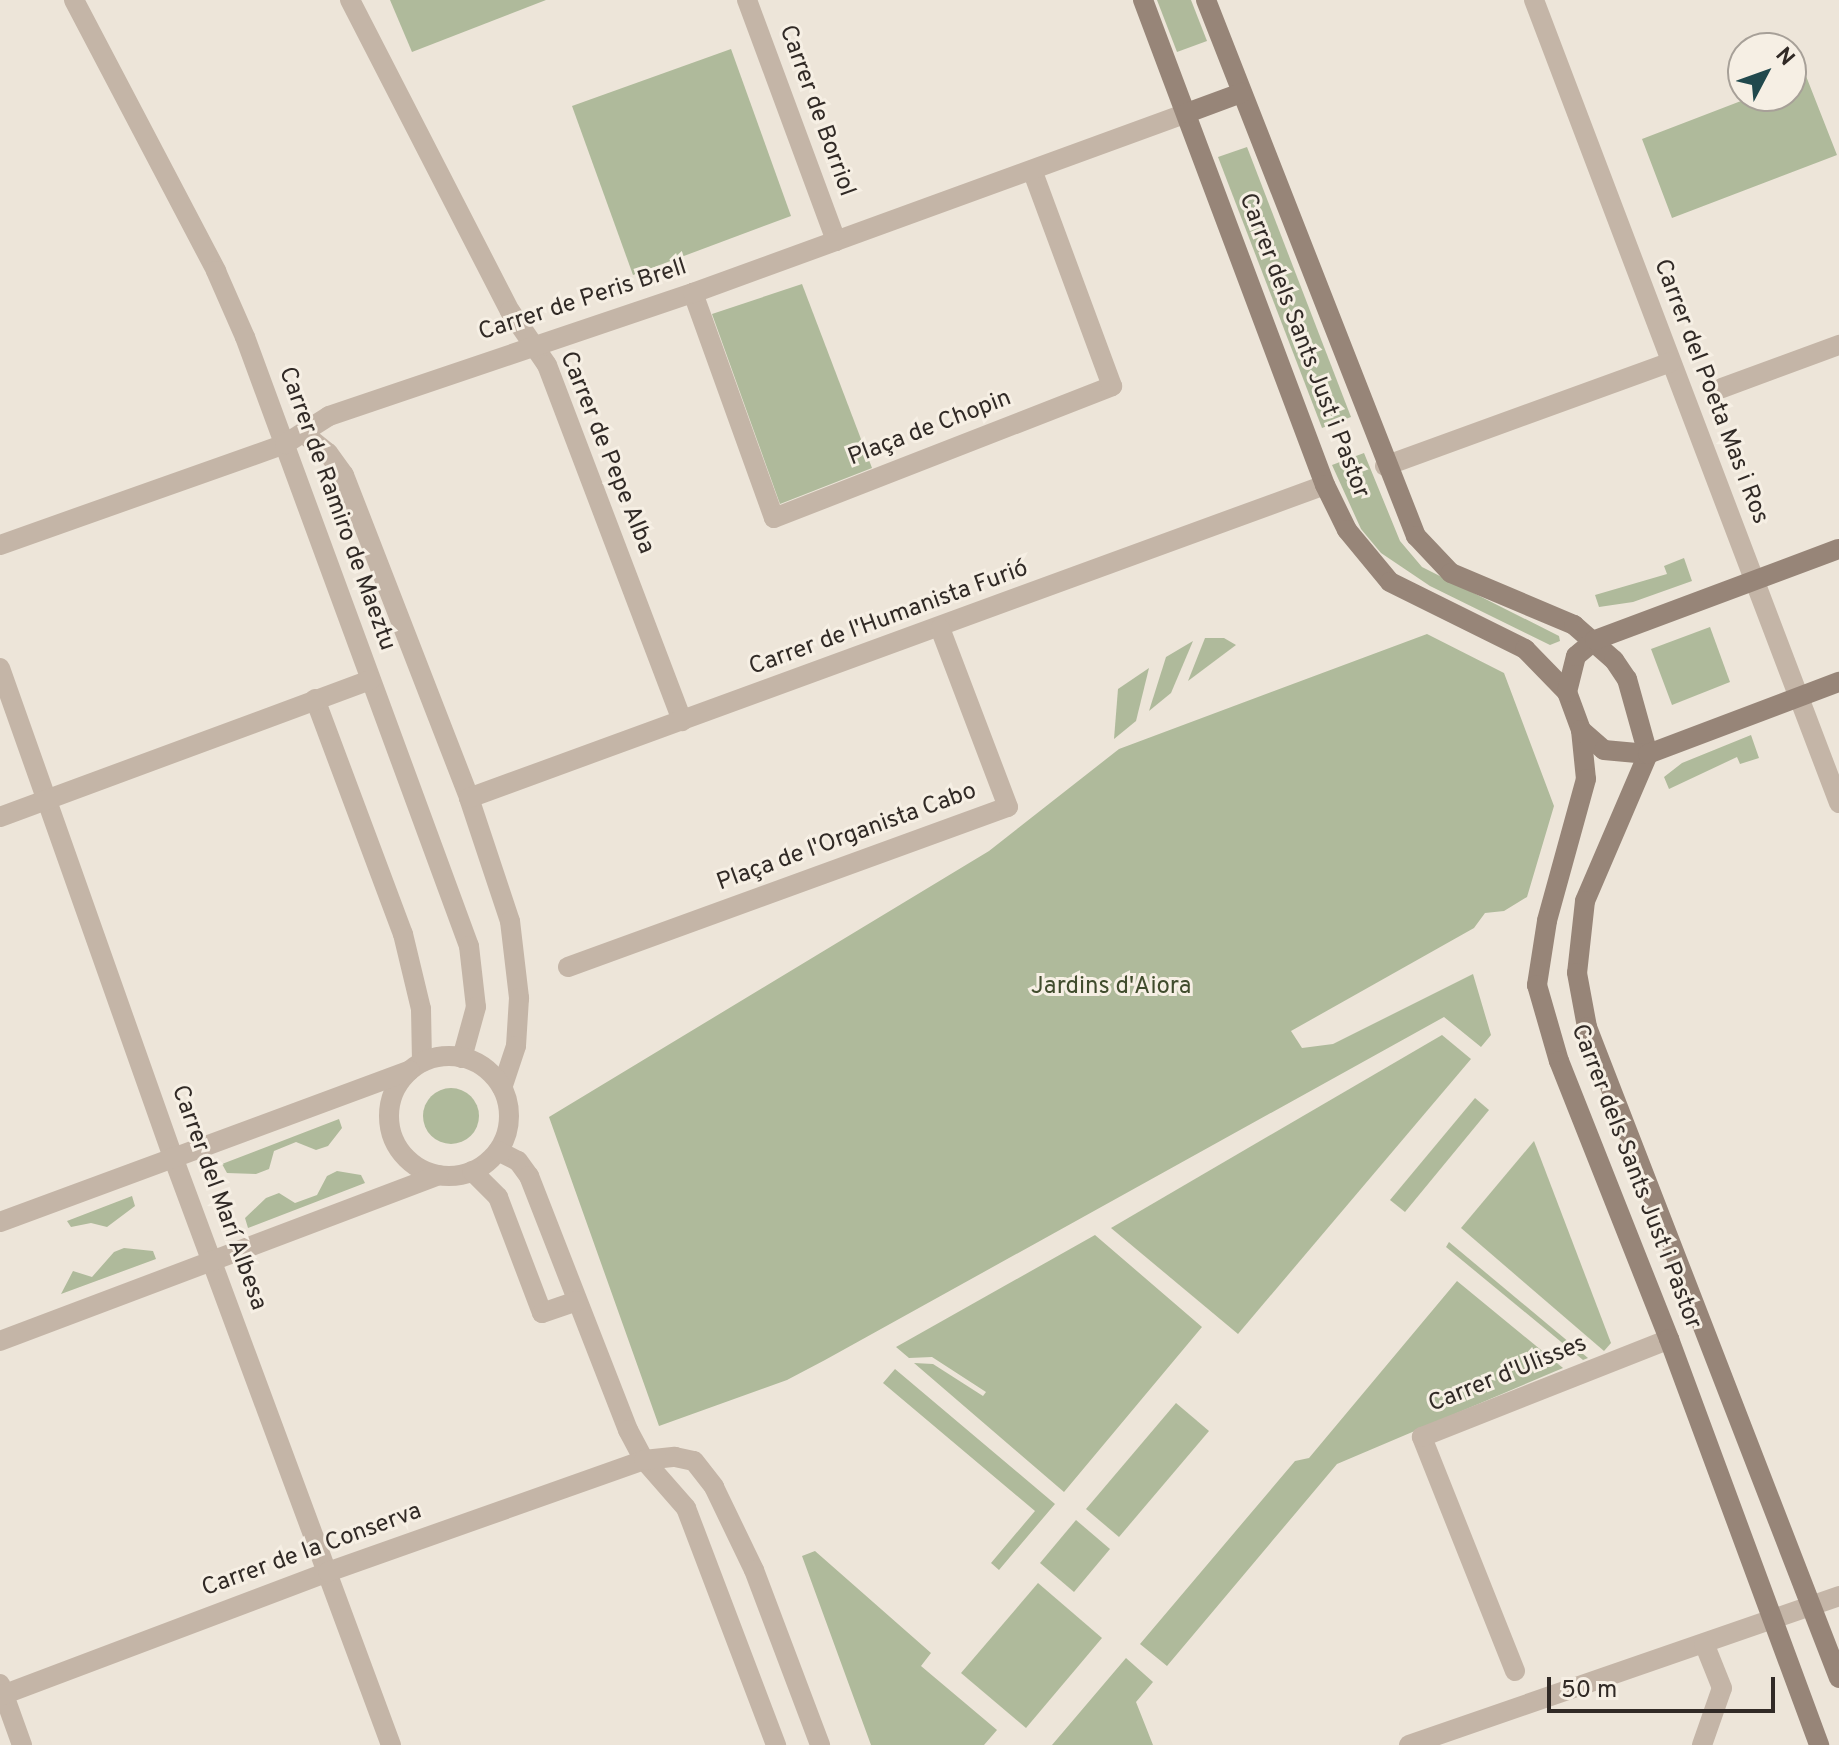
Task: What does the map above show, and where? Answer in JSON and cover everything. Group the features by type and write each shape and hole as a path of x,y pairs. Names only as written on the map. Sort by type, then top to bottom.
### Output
{"street":[{"name":"Carrer de Ramiro de Maeztu","path":"74,0 216,271 285,444 474,969 476,1007 462,1058"},
{"name":"Carrer de Pepe Alba","path":"350,0 510,311 547,365 682,721"},
{"name":"Carrer de Borriol","path":"747,0 836,241"},
{"name":"Carrer dels Sants Just i Pastor","path":"1143,0 1325,485 1347,530 1390,582 1525,649 1567,692 1586,754 1582,807 1547,921 1537,985 1559,1061 1669,1339 1819,1745"},
{"name":"Carrer dels Sants Just i Pastor","path":"1206,0 1385,466 1416,536 1451,573 1563,620 1595,640 1627,679 1648,754 1585,901 1577,973 1587,1027 1839,1678"},
{"name":"Carrer del Poeta Mas i Ros","path":"1534,0 1839,803"},
{"path":"1187,113 1241,93"},
{"name":"Carrer de Peris Brell","path":"0,545 285,444 329,416 532,344 693,293 1187,113"},
{"name":"Plaça de Chopin","path":"693,293 774,518 1112,386 1032,170"},
{"path":"1722,388 1839,345"},
{"path":"1385,466 1671,362"},
{"name":"Carrer de Ramiro de Maeztu","path":"303,433 328,453 344,475 469,798 510,921 519,983 516,1046 502,1088"},
{"name":"Carrer de l'Humanista Furió","path":"469,798 1325,485"},
{"path":"1567,692 1576,656 1595,640 1647,617 1839,549"},
{"name":"Plaça de l'Organista Cabo","path":"568,967 1008,807 940,628"},
{"name":"Carrer del Marí Albesa","path":"0,668 173,1157 391,1745"},
{"path":"0,817 370,680"},
{"path":"1581,730 1604,750 1648,754 1690,741 1839,682"},
{"path":"315,699 403,934 421,1009 416,1066 391,1098 391,1132 409,1161 439,1175"},
{"path":"0,1222 416,1066 462,1058 479,1064 502,1088 509,1120 498,1151 472,1171 439,1175 0,1341"},
{"path":"498,1151 518,1161 529,1176 577,1301 644,1460 676,1492 690,1517 776,1745"},
{"path":"472,1171 498,1197 542,1313 577,1301"},
{"name":"Carrer d'Ulisses","path":"1515,1671 1422,1437 1669,1339"},
{"path":"644,1460 694,1461 714,1487 754,1570 820,1745"},
{"name":"Carrer de la Conserva","path":"1,1692 644,1460"},
{"path":"1409,1745 1839,1596"},
{"path":"1702,1745 1722,1688 1704,1643"},
{"path":"1,1692 22,1745"}],"green space":[{"path":"390,0 546,0 412,52"},
{"path":"1157,0 1191,0 1207,41 1177,52"},
{"path":"731,49 791,216 633,275 572,106"},
{"path":"1807,79 1837,155 1672,218 1642,139 1727,106 1727,112 1807,112"},
{"path":"1247,147 1351,417 1322,428 1218,157"},
{"path":"802,284 872,468 780,504 712,314"},
{"path":"1364,453 1400,541 1422,567 1559,636 1560,641 1550,645 1430,586 1381,553 1361,529 1332,465"},
{"path":"1684,558 1692,581 1633,602 1599,607 1595,595 1667,574 1664,566"},
{"path":"1710,627 1730,682 1672,705 1651,649"},
{"name":"Jardins d'Aiora","path":"1427,634 1504,673 1554,806 1527,897 1504,911 1485,913 1474,928 1291,1031 1302,1048 1333,1044 1473,974 1491,1035 1481,1047 1444,1017 787,1380 659,1426 549,1117 989,851 1119,749"},
{"path":"1205,638 1224,638 1236,645 1188,681"},
{"path":"1193,641 1171,693 1149,711 1166,657"},
{"path":"1149,668 1136,721 1114,739 1118,689"},
{"path":"1751,735 1759,758 1740,764 1737,757 1669,789 1664,777 1682,763"},
{"path":"1442,1035 1471,1059 1238,1334 1111,1228"},
{"path":"451,1088 471,1096 479,1116 471,1136 451,1144 431,1136 423,1116 431,1096"},
{"path":"1475,1098 1489,1110 1405,1212 1390,1200"},
{"path":"339,1119 342,1128 328,1146 316,1150 296,1142 274,1151 269,1169 256,1174 227,1173 222,1164"},
{"path":"1534,1141 1611,1343 1604,1351 1461,1228"},
{"path":"337,1171 361,1175 365,1183 248,1228 245,1218 266,1198 279,1193 295,1203 317,1195 327,1176"},
{"path":"132,1196 135,1206 107,1227 91,1223 71,1227 67,1221"},
{"path":"1095,1235 1202,1327 1064,1492 914,1363 933,1364 983,1396 986,1392 932,1357 909,1358 896,1347"},
{"path":"1449,1242 1588,1358 1583,1360 1446,1247"},
{"path":"124,1248 153,1251 156,1259 61,1294 73,1271 92,1277 114,1252"},
{"path":"1457,1281 1563,1368 1337,1464 1167,1666 1140,1644 1295,1461 1309,1458"},
{"path":"895,1369 1055,1504 999,1570 991,1563 1035,1511 883,1383"},
{"path":"1176,1403 1209,1431 1119,1537 1086,1509"},
{"path":"1076,1520 1110,1549 1074,1592 1040,1563"},
{"path":"815,1551 931,1653 921,1666 997,1730 984,1745 871,1745 802,1556"},
{"path":"1038,1583 1102,1638 1026,1728 961,1673"},
{"path":"1126,1658 1153,1682 1136,1702 1153,1745 1052,1745"}]}
